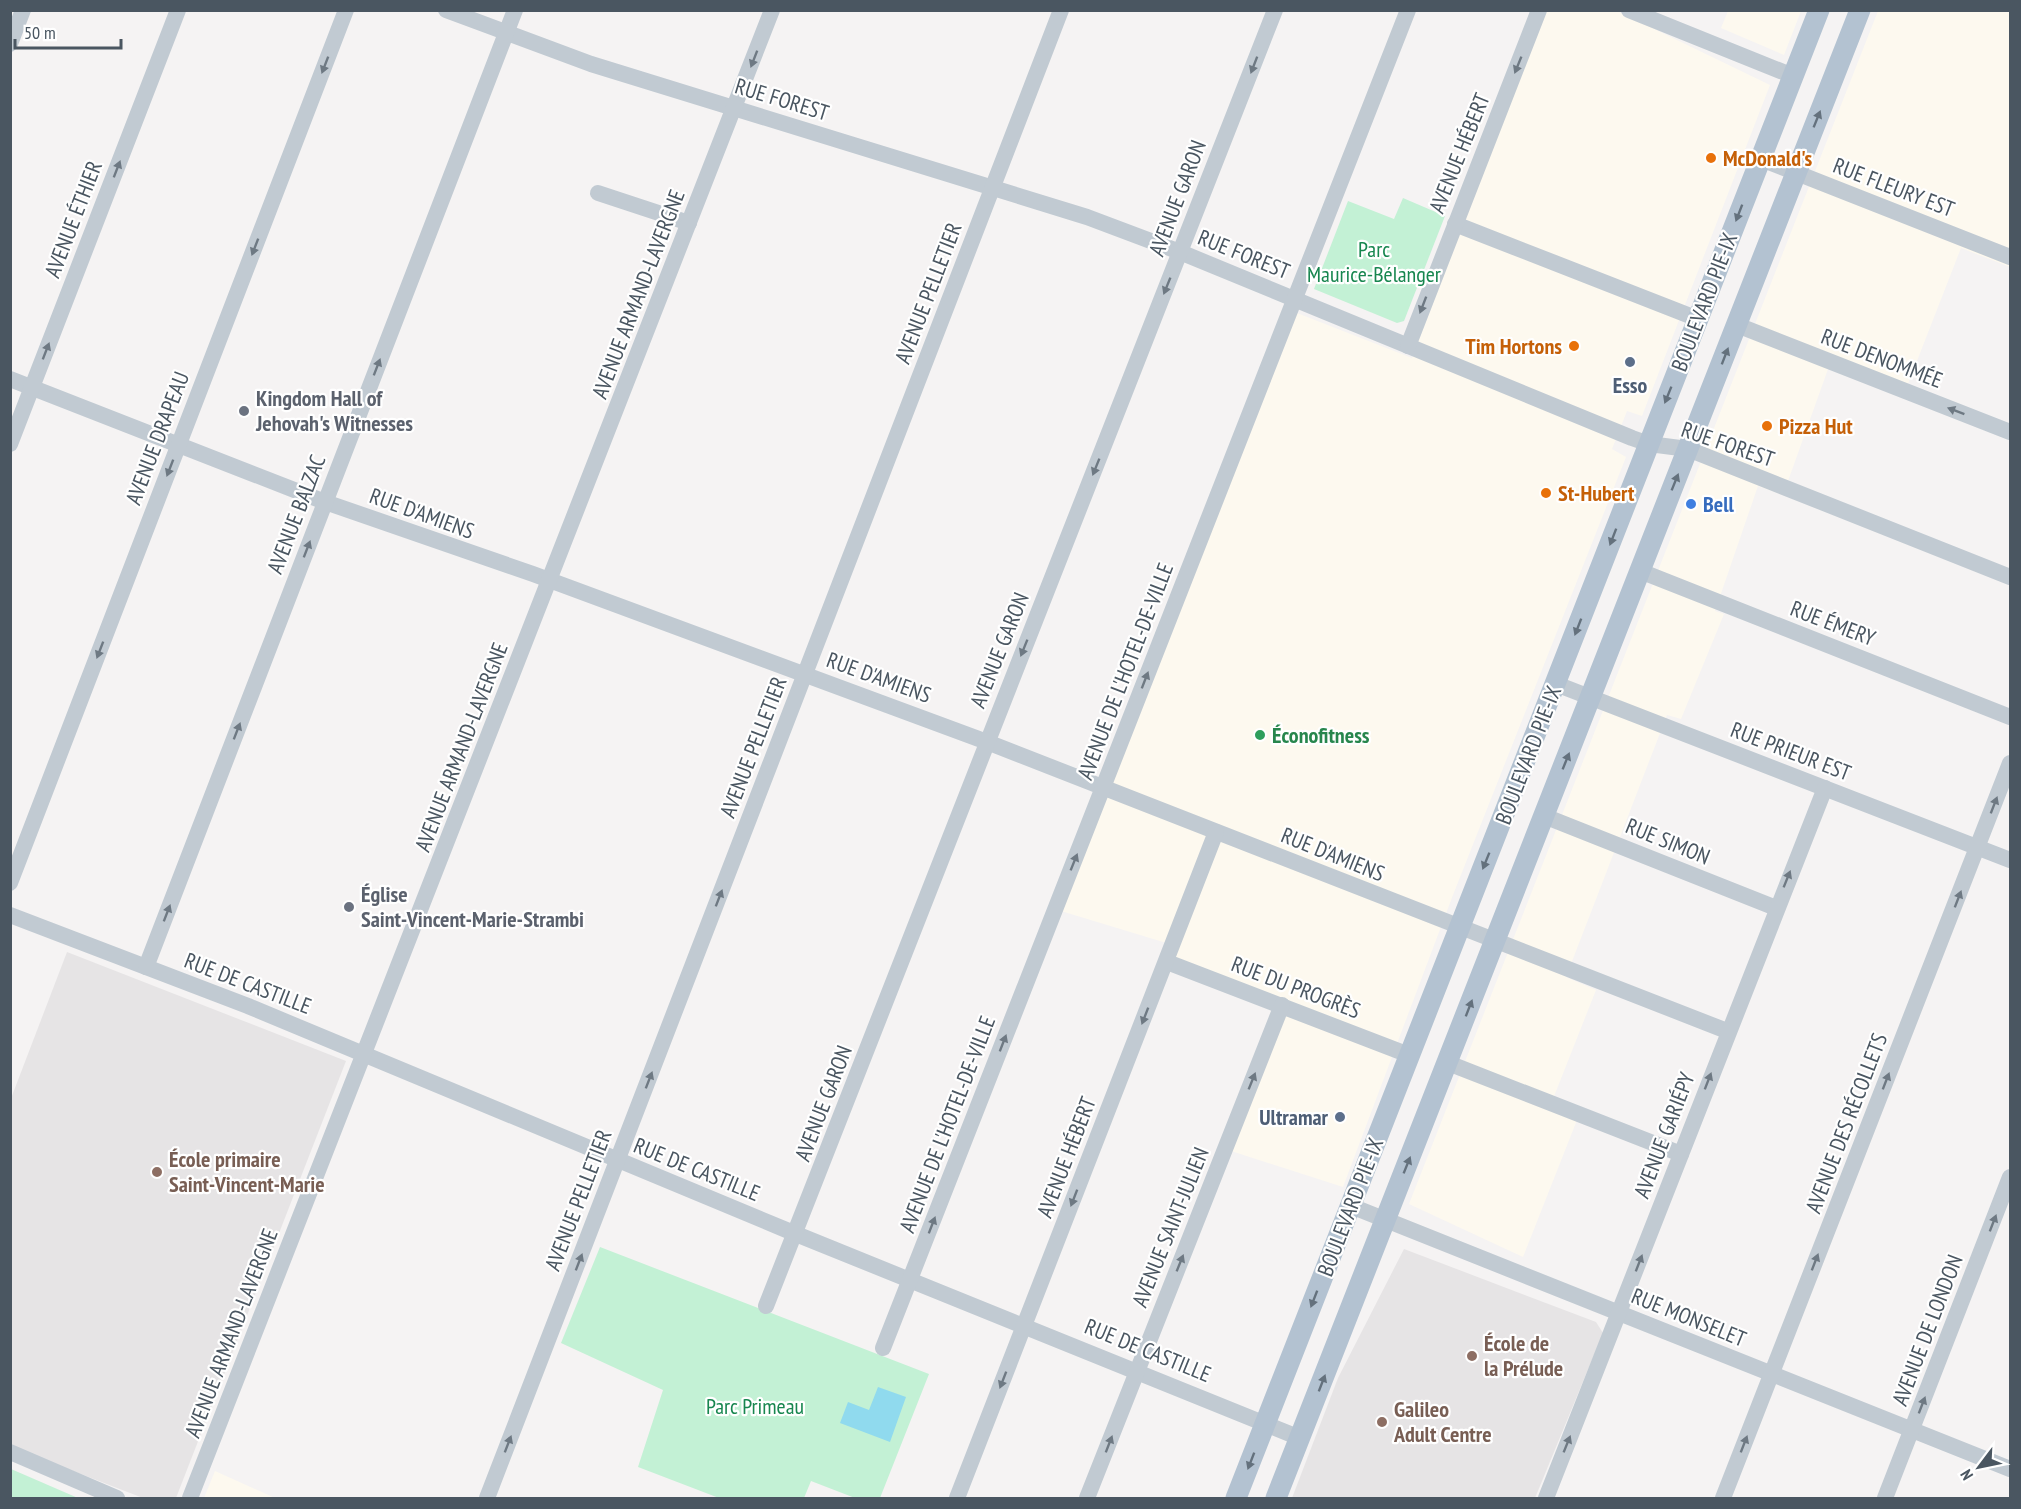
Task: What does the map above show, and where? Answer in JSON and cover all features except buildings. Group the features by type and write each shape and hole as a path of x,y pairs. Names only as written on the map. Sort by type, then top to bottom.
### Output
{"main road":[{"name":"BOULEVARD PIE-IX","path":"1236,1498 1819,10"},
{"name":"BOULEVARD PIE-IX","path":"1276,1498 1860,10"}],"street":[{"path":"10,44 23,10"},
{"name":"AVENUE ÉTHIER","path":"10,444 178,10"},
{"name":"AVENUE DRAPEAU","path":"10,883 346,10"},
{"name":"RUE FOREST","path":"446,10 591,64 1071,212 1180,252 1649,444 1688,449 2010,578"},
{"name":"AVENUE BALZAC","path":"146,967 515,10"},
{"name":"AVENUE ARMAND-LAVERGNE","path":"190,1498 772,10"},
{"name":"AVENUE PELLETIER","path":"487,1498 1061,10"},
{"name":"AVENUE GARON","path":"766,1306 1275,10"},
{"name":"AVENUE DE L'HOTEL-DE-VILLE","path":"883,1348 1408,10"},
{"name":"AVENUE HÉBERT","path":"1408,345 1539,10"},
{"path":"1629,10 1794,76"},
{"name":"RUE FLEURY EST","path":"1761,159 2010,256"},
{"path":"598,193 689,224"},
{"path":"1455,224 1698,320"},
{"name":"RUE DENOMMÉE","path":"1737,325 2010,432"},
{"name":"RUE D'AMIENS","path":"10,379 325,502 550,581 987,742 1727,1031"},
{"name":"RUE ÉMERY","path":"1640,571 2010,717"},
{"name":"RUE PRIEUR EST","path":"1556,684 2010,860"},
{"name":"AVENUE DES RÉCOLLETS","path":"1723,1498 2010,763"},
{"name":"AVENUE GARIÉPY","path":"1546,1498 1620,1314 1727,1031 1825,788"},
{"name":"RUE SIMON","path":"1544,816 1776,908"},
{"name":"AVENUE HÉBERT","path":"957,1498 1216,832"},
{"name":"RUE DE CASTILLE","path":"10,915 248,1006 796,1234 1300,1437"},
{"name":"RUE DU PROGRÈS","path":"1167,962 1409,1055"},
{"name":"AVENUE SAINT-JULIEN","path":"1087,1498 1282,1005"},
{"path":"1448,1063 1681,1154"},
{"name":"AVENUE DE LONDON","path":"1885,1498 2006,1201 2010,1177"},
{"name":"RUE MONSELET","path":"1351,1206 2010,1469"},
{"path":"10,1452 117,1498"}],"shaded area":[{"path":"1728,10 1801,11 1784,55 1721,28"},
{"path":"1545,11 1617,11 1770,85 1642,416 1627,411 1612,449 1626,457 1453,895 1343,1187 1225,1149 1282,1005 1167,962 1173,945 1061,911 1297,313 1412,358"},
{"path":"1878,11 2010,11 2010,267 1961,248 1908,384 1832,358 1783,495 1758,486 1715,611 1724,614 1681,719 1667,715 1566,977 1596,990 1549,1109 1577,1120 1523,1257 1409,1204"},
{"name":"École primaire Saint-Vincent-Marie","path":"67,952 346,1061 176,1498 143,1498 11,1447 10,1101"},
{"name":"École de la Prélude","path":"1404,1249 1596,1322 1603,1333 1535,1498 1292,1498 1338,1378"},
{"path":"215,1471 275,1498 204,1498"}],"green space":[{"name":"Parc Maurice-Bélanger","path":"1403,198 1445,216 1404,321 1397,323 1314,289 1348,201 1394,219"},
{"name":"Parc Primeau","path":"600,1247 929,1374 880,1498 855,1498 811,1481 804,1498 719,1498 638,1467 663,1390 561,1343"},
{"path":"11,1469 78,1498 11,1498"}],"water":[{"path":"878,1387 906,1397 890,1442 840,1423 848,1402 869,1410"}],"place":[{"name":"McDonald's","path":"1711,158"},
{"name":"Tim Hortons","path":"1574,346"},
{"name":"Esso","path":"1630,362"},
{"name":"Kingdom Hall of Jehovah's Witnesses","path":"244,411"},
{"name":"Pizza Hut","path":"1767,426"},
{"name":"St-Hubert","path":"1546,493"},
{"name":"Bell","path":"1691,504"},
{"name":"Éconofitness","path":"1260,735"},
{"name":"Église Saint-Vincent-Marie-Strambi","path":"349,907"},
{"name":"Ultramar","path":"1340,1117"},
{"name":"École primaire Saint-Vincent-Marie","path":"157,1172"},
{"name":"École de la Prélude","path":"1472,1356"},
{"name":"Galileo Adult Centre","path":"1382,1422"}]}
